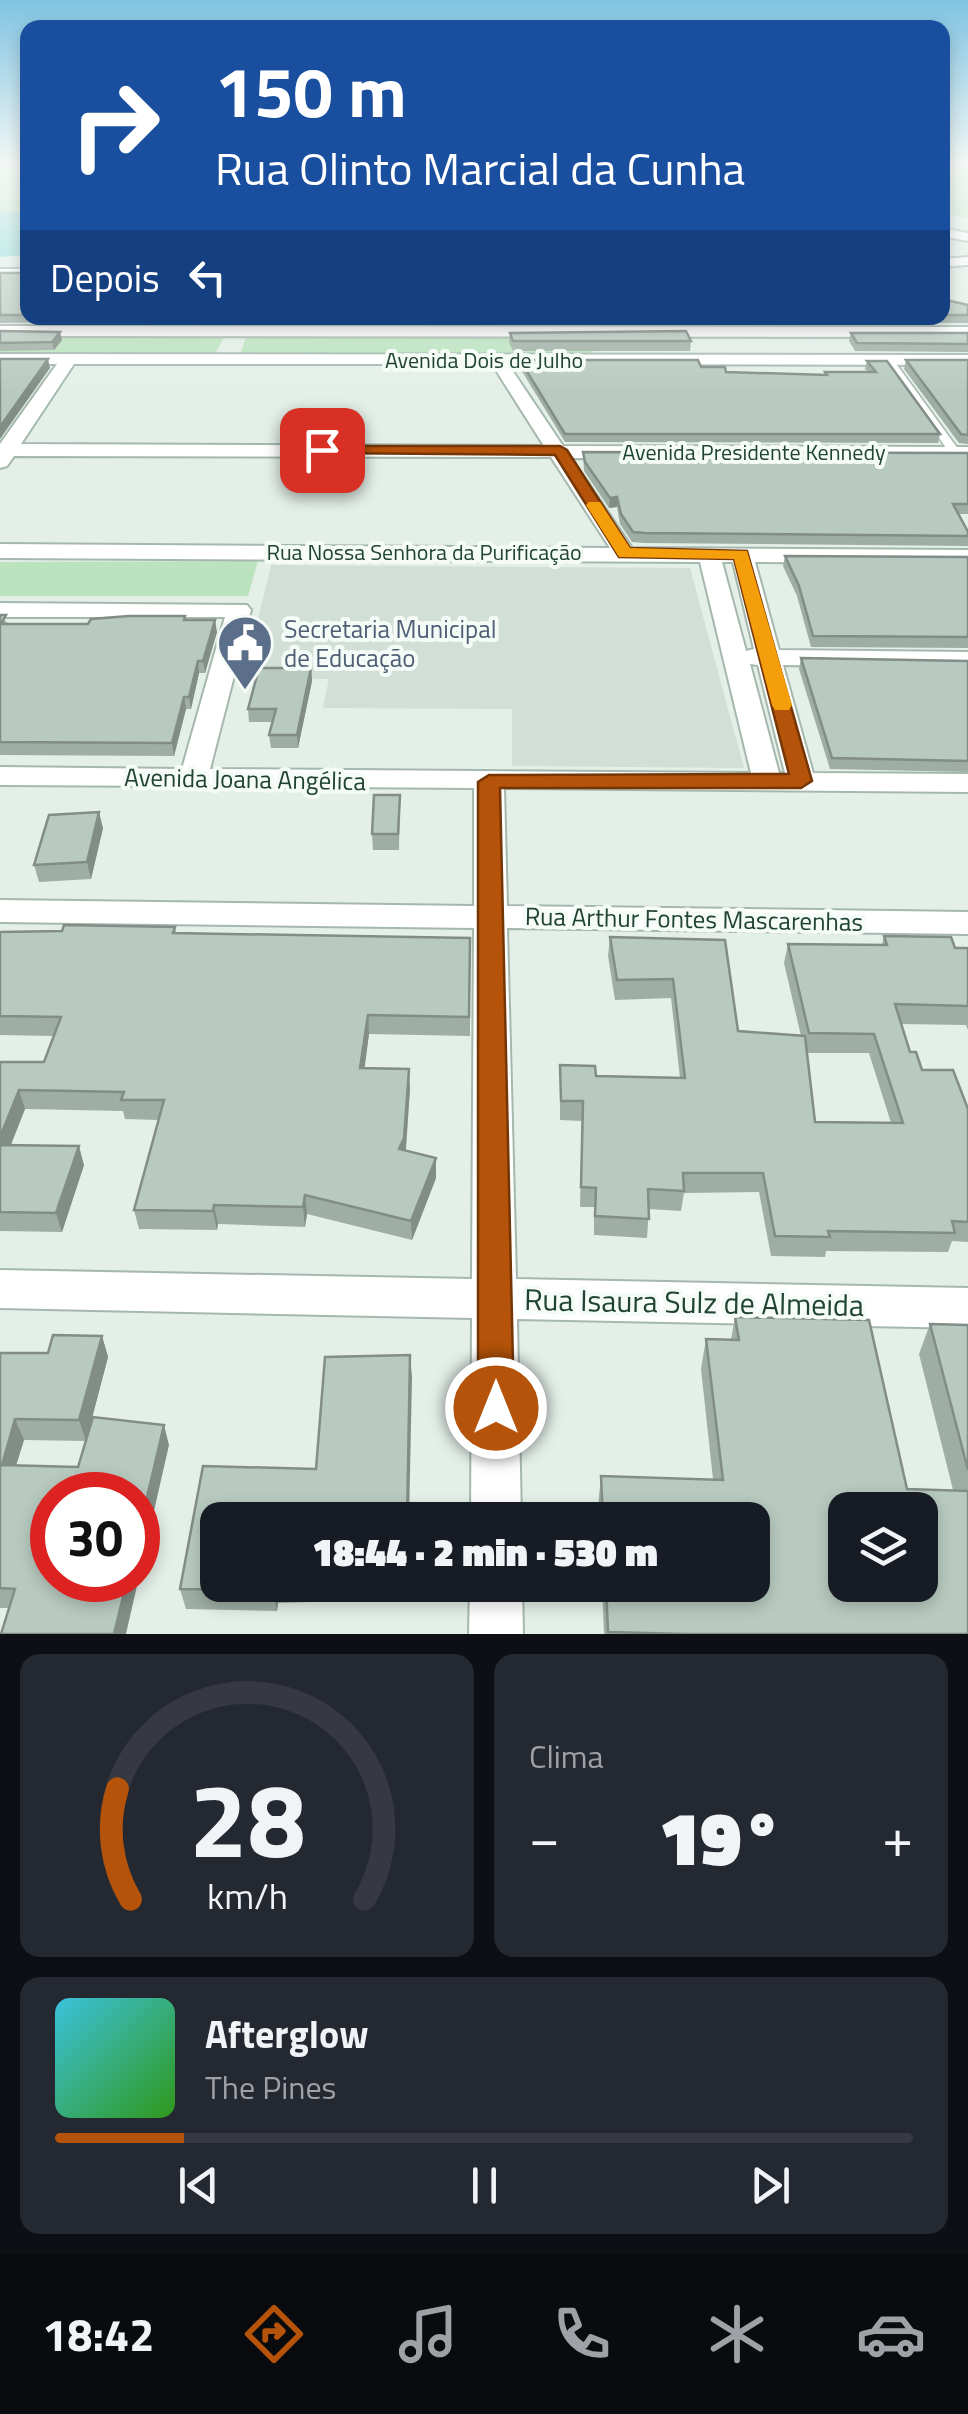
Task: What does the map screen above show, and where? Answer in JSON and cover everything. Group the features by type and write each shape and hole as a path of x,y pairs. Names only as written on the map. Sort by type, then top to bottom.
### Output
{"street":[{"name":"Avenida Dois de Julho","path":"0,331 73,325"},
{"name":"Avenida Dois de Julho","path":"104,325 236,332 714,332 806,325 968,332"},
{"path":"474,325 479,332"},
{"path":"806,325 820,360"},
{"path":"222,360 236,332"},
{"path":"714,332 728,360"},
{"name":"Avenida Dois de Julho","path":"0,359 968,360"},
{"path":"2,454 68,359"},
{"path":"497,360 560,450 624,553"},
{"name":"Avenida Presidente Kennedy","path":"2,454 560,450 962,453"},
{"name":"Rua Nossa Senhora da Purificação","path":"0,551 968,557"},
{"path":"709,554 766,781"},
{"path":"742,554 801,781"},
{"path":"0,610 239,610 193,778"},
{"path":"735,657 968,660"},
{"name":"Avenida Joana Angélica","path":"0,776 968,782"},
{"path":"489,782 496,1502"},
{"name":"Rua Arthur Fontes Mascarenhas","path":"0,911 968,923"},
{"name":"Rua Isaura Sulz de Almeida","path":"0,1289 968,1308"},
{"path":"496,1602 496,1634"}],"lane":[{"path":"889,360 962,453"}],"shaded area":[{"path":"271,565 690,568 744,768 512,766 512,709 323,708 329,679 244,678"}],"green space":[{"path":"0,334 225,335 214,356 0,356"},
{"path":"247,335 587,337 594,355 239,357"},
{"path":"258,561 248,596 0,596 0,562"}],"water":[{"path":"0,239 20,239 20,256 0,257"}],"building":[{"path":"0,273 20,273 20,315 0,315"},
{"path":"950,301 968,305 968,315 950,315"},
{"path":"0,331 60,332 52,342 0,343"},
{"path":"686,331 691,341 513,341 510,333"},
{"path":"851,333 968,333 968,344 857,343"},
{"path":"0,359 48,359 0,427"},
{"path":"520,360 698,360 701,367 725,367 726,372 827,375 825,372 876,372 867,361 887,361 940,434 565,434"},
{"path":"906,360 968,360 968,435 961,434"},
{"path":"583,452 968,453 968,504 953,504 968,536 633,532 621,514 617,497 610,498 585,462"},
{"path":"785,556 968,557 968,637 813,636 799,586"},
{"path":"0,615 6,615 1,624 88,624 91,619 129,616 215,620 189,697 184,697 172,743 0,742"},
{"path":"801,658 968,661 968,761 832,758"},
{"path":"259,668 311,668 297,735 269,735 276,709 248,709"},
{"path":"374,795 400,795 398,834 372,834"},
{"path":"99,812 87,862 34,865 49,815"},
{"path":"64,925 175,927 173,933 470,938 469,1017 368,1015 360,1068 409,1069 404,1138 399,1149 436,1158 411,1221 305,1195 303,1207 214,1205 213,1211 134,1210 164,1100 121,1100 124,1092 19,1090 0,1137 0,1062 44,1062 61,1017 0,1016 0,932 62,931"},
{"path":"884,936 951,937 955,948 968,948 968,1006 895,1004 910,1052 916,1052 922,1070 953,1070 968,1109 968,1222 952,1221 955,1233 828,1231 830,1237 775,1236 763,1173 683,1173 684,1191 648,1189 649,1219 595,1216 596,1188 581,1187 583,1101 561,1101 560,1065 595,1066 596,1076 685,1078 673,979 617,980 610,937 725,940 738,1031 805,1036 815,1122 903,1123 874,1034 809,1033 788,944 887,945"},
{"path":"0,1145 79,1146 56,1213 0,1212"},
{"path":"735,1317 869,1320 907,1489 968,1491 968,1634 608,1632 607,1602 770,1602 770,1502 602,1502 601,1476 723,1480 706,1339 739,1340"},
{"path":"930,1324 968,1325 968,1470"},
{"path":"53,1335 102,1336 79,1420 15,1419 2,1465 78,1467 93,1417 164,1425 153,1472 30,1472 30,1602 122,1602 114,1634 1,1634 15,1589 0,1588 0,1353 48,1353"},
{"path":"410,1355 407,1502 200,1502 200,1589 180,1589 203,1466 316,1469 325,1357"}],"slow traffic":[{"path":"594,505 624,553 742,554 782,705"}],"place":[{"name":"Secretaria Municipal de Educação","path":"245,692"}],"route":[{"path":"322,450 560,450 624,553 742,554 801,781 489,782 496,1408"}]}
